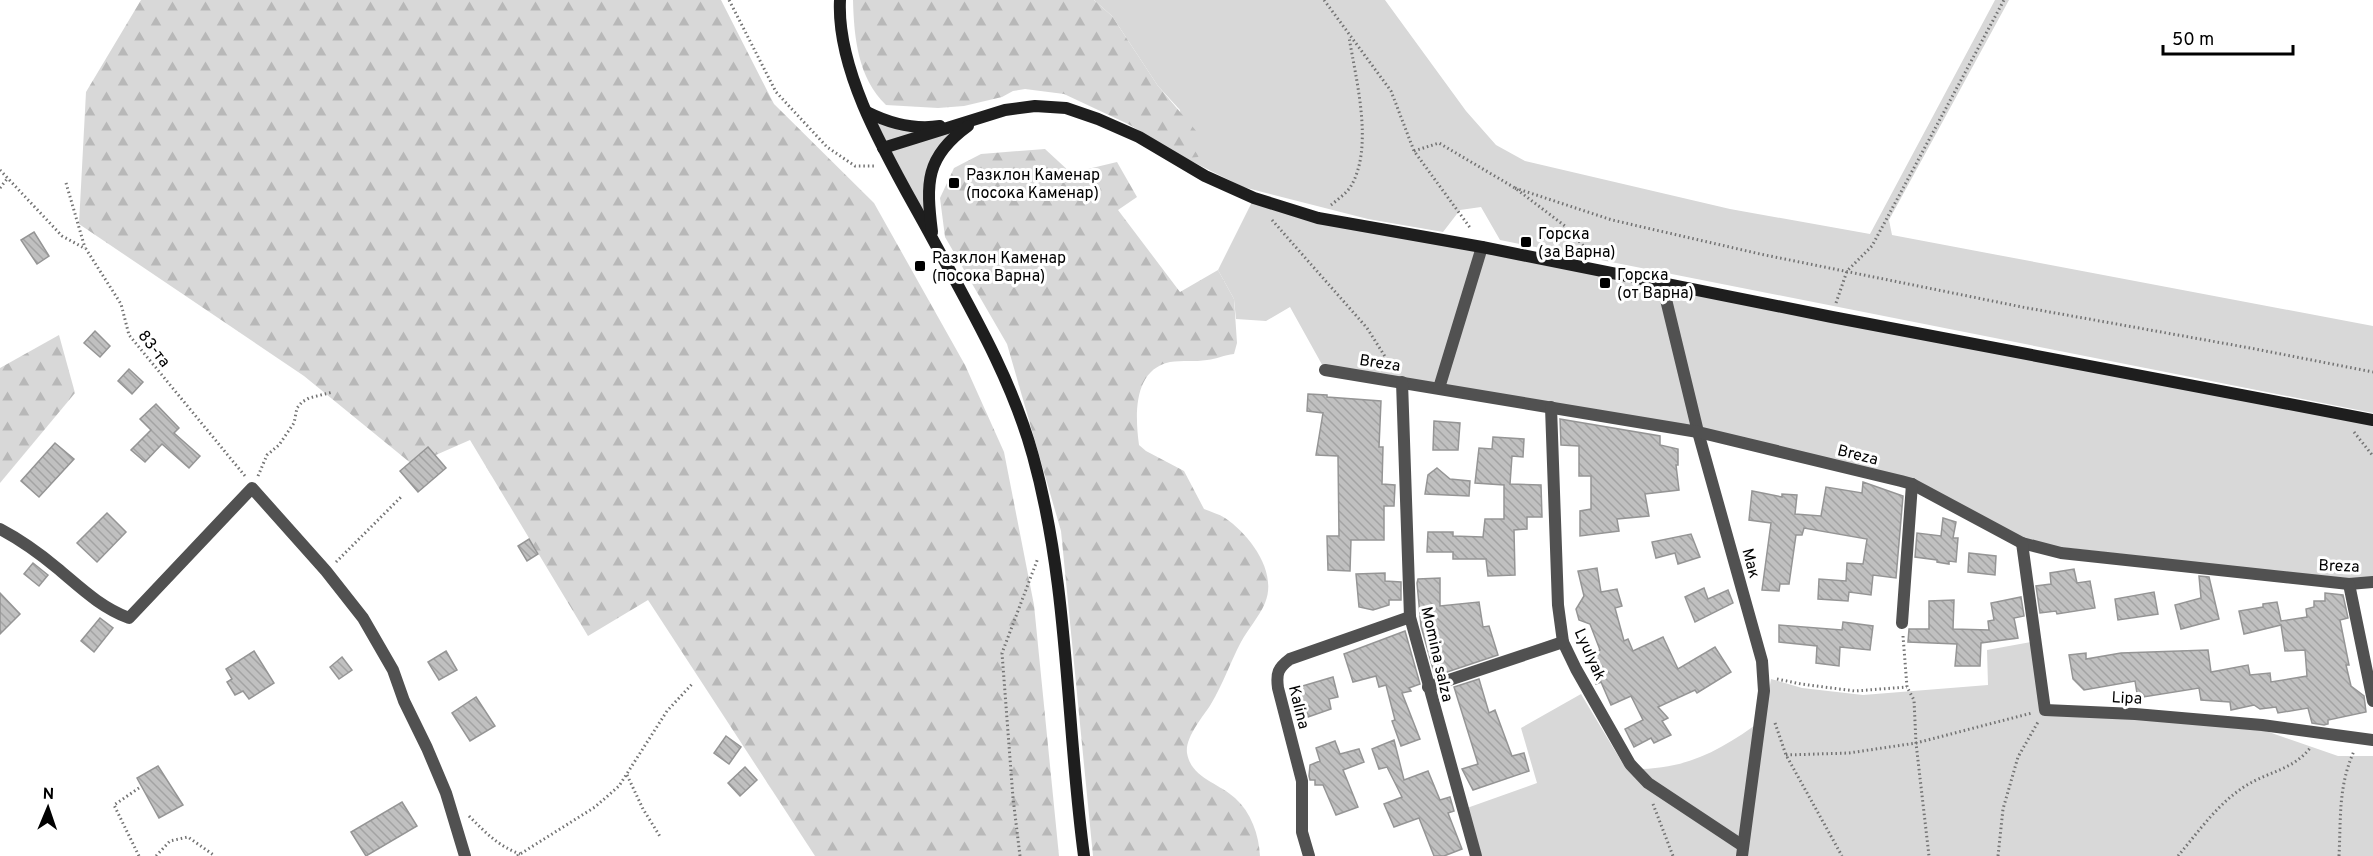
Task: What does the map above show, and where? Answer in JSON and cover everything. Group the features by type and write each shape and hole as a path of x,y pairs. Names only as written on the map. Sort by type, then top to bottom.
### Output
{"street":[{"path":"840,0 843,45 867,112 892,166 997,361 1016,404 1033,456 1050,528 1061,614 1084,856"},
{"path":"884,148 1005,110 1035,106 1066,108 1139,137 1205,176 1254,198 1318,218 1482,247 1832,317 2373,420"},
{"path":"867,112 885,121 916,127 977,120"},
{"path":"933,239 927,197 929,178 941,151 952,138 977,120"},
{"path":"1439,388 1482,247"},
{"name":"Мак","path":"1662,283 1698,432 1762,661 1764,691 1743,851"},
{"name":"Breza","path":"1325,370 1698,432 1912,484 2022,543 2073,554 2349,584 2373,582"},
{"name":"Momina salza","path":"1402,382 1410,618 1476,856"},
{"name":"Lyulyak","path":"1551,407 1558,605 1563,642 1630,764 1643,777 1743,851"},
{"path":"1902,623 1912,484"},
{"path":"0,529 22,541 96,602 129,618 252,488 326,571 363,618 393,670 404,701 427,747 446,793 465,856"},
{"path":"2022,543 2045,710"},
{"path":"2349,584 2373,701"},
{"name":"Kalina","path":"1310,856 1302,832 1302,781 1276,676 1279,667 1290,659 1410,618"},
{"path":"1428,687 1563,642"},
{"name":"Lipa","path":"2045,710 2135,714 2250,724 2373,740"}],"path":[{"path":"729,0 776,92 826,147 855,166 892,166"},
{"path":"1324,0 1391,92 1414,151 1466,220 1482,247"},
{"path":"1832,317 1847,271 1872,246 2004,0"},
{"path":"1318,218 1351,187 1362,155 1360,113 1349,36"},
{"path":"1414,151 1439,143 1515,188 1565,226 1607,271"},
{"name":"83-та","path":"0,170 62,236 86,249 121,304 129,335 252,488"},
{"path":"0,188 7,179"},
{"path":"66,183 86,249"},
{"path":"1515,188 1612,220 1760,254 2022,307 2373,372"},
{"path":"1254,198 1367,328 1402,382"},
{"path":"252,488 267,455 279,445 294,423 297,408 302,402 333,392"},
{"path":"2340,414 2373,456"},
{"path":"326,571 401,497"},
{"path":"1020,856 1013,798 1002,653 1050,528"},
{"path":"1902,623 1907,687 1914,700 1916,743 1929,856"},
{"path":"1763,675 1801,684 1856,691 1907,687"},
{"path":"446,793 492,839 518,855 595,807 620,786 667,711 693,683"},
{"path":"1786,754 1849,753 1916,743 2045,710"},
{"path":"1998,856 2003,809 2018,757 2045,710"},
{"path":"1775,723 1786,754 1842,856"},
{"path":"2178,856 2222,804 2248,784 2302,759 2321,734"},
{"path":"2339,856 2341,795 2346,771 2360,738"},
{"path":"627,775 643,809 661,838"},
{"path":"1643,777 1673,856"},
{"path":"139,788 114,805 140,856"},
{"path":"156,856 170,841 188,837 215,856"}],"green space":[{"path":"141,0 721,0 774,104 874,203 965,365 1004,452 1034,605 1059,856 815,856 648,600 588,636 470,440 413,465 304,376 79,224 86,92"},
{"path":"853,0 1094,0 1112,16 1158,86 1203,139 1207,149 1198,157 1185,158 1128,124 1064,94 1025,89 964,106 938,108 886,105 869,83 859,57"},
{"path":"1094,0 1385,0 1466,111 1496,145 1525,161 1730,209 1870,234 1995,0 2009,0 1889,220 1892,235 2373,326 2373,413 1500,240 1481,207 1460,210 1443,232 1368,219 1243,187 1185,158 1180,110 1158,86 1112,16"},
{"path":"867,112 917,127 977,120 934,166 933,239"},
{"path":"1045,149 1071,173 1117,162 1137,197 1118,210 1180,292 1218,270 1234,299 1237,343 1234,354 1202,361 1170,362 1158,367 1149,374 1143,384 1139,395 1137,421 1139,445 1184,471 1204,509 1223,517 1244,534 1265,567 1268,591 1265,603 1241,642 1187,747 1187,753 1194,768 1206,779 1229,793 1246,810 1256,832 1260,856 1093,856 1061,531 1007,344 945,237 940,198 954,168 981,154"},
{"path":"1254,198 1285,208 2373,420 2373,582 2022,543 1901,481 1698,432 1325,370 1290,307 1266,321 1236,319 1234,299 1218,270"},
{"path":"59,335 75,393 0,483 0,368"},
{"path":"2031,642 2041,707 2263,730 2338,756 2373,756 2373,856 1482,856 1467,808 1537,783 1521,728 1581,694 1626,769 1666,767 1716,750 1764,719 1771,679 1802,688 1863,695 1988,685 1987,650"}],"building":[{"path":"34,232 49,256 37,264 21,240"},
{"path":"95,331 110,346 100,357 84,343"},
{"path":"129,369 143,382 132,394 118,381"},
{"path":"1308,394 1381,401 1379,447 1383,447 1382,484 1395,485 1394,506 1384,506 1384,540 1351,540 1350,571 1328,570 1327,536 1339,536 1338,456 1316,455 1323,413 1307,411"},
{"path":"156,404 179,428 174,433 200,456 189,468 162,444 145,462 131,450 151,430 140,419"},
{"path":"1560,419 1660,436 1660,445 1678,449 1678,465 1676,465 1679,490 1645,494 1649,516 1617,519 1619,531 1580,536 1580,511 1591,509 1591,476 1579,476 1579,446 1561,445"},
{"path":"1434,421 1460,423 1458,450 1433,450"},
{"path":"1493,437 1524,439 1523,457 1512,456 1510,484 1541,485 1542,517 1527,517 1527,529 1514,530 1515,575 1488,576 1486,559 1453,559 1453,552 1427,552 1428,532 1453,532 1453,536 1483,537 1485,519 1504,519 1504,485 1475,483 1479,448 1492,449"},
{"path":"55,443 74,459 39,497 21,481"},
{"path":"428,447 446,468 418,492 400,471"},
{"path":"1437,468 1450,479 1470,481 1469,496 1425,494 1428,475"},
{"path":"1863,482 1903,496 1896,578 1873,575 1871,595 1849,592 1848,601 1818,599 1819,579 1846,581 1847,563 1863,564 1867,539 1804,528 1802,535 1796,535 1789,584 1780,584 1779,591 1762,590 1771,523 1749,520 1752,491 1782,497 1782,494 1797,495 1795,514 1821,516 1826,487 1862,493"},
{"path":"107,513 126,532 97,562 77,543"},
{"path":"1943,518 1956,522 1953,538 1958,538 1956,562 1949,561 1949,564 1915,557 1917,533 1941,536"},
{"path":"1691,534 1700,557 1678,564 1675,553 1656,558 1652,542"},
{"path":"529,539 538,554 527,561 518,546"},
{"path":"1969,553 1996,556 1995,575 1968,572"},
{"path":"33,563 48,575 39,586 24,574"},
{"path":"1597,568 1601,592 1617,589 1622,606 1615,608 1624,641 1628,639 1633,651 1663,637 1678,669 1715,647 1731,672 1697,693 1695,690 1658,707 1668,718 1662,721 1671,735 1654,743 1651,738 1634,747 1625,729 1643,720 1631,696 1611,705 1601,682 1596,684 1590,670 1597,665 1592,653 1600,650 1590,624 1579,620 1576,609 1584,596 1578,571"},
{"path":"2074,569 2077,583 2090,581 2095,608 2057,614 2056,611 2040,613 2036,586 2051,584 2050,573"},
{"path":"1385,573 1385,581 1401,582 1401,600 1389,600 1389,605 1373,610 1359,607 1356,574"},
{"path":"2199,576 2209,577 2219,619 2181,629 2175,605 2201,598"},
{"path":"1440,578 1440,606 1479,602 1483,627 1489,626 1498,655 1435,676 1421,626 1417,583 1418,579"},
{"path":"1704,588 1708,599 1728,590 1733,603 1695,622 1685,597"},
{"path":"2154,592 2158,614 2118,620 2115,599"},
{"path":"0,593 20,614 0,634"},
{"path":"2325,593 2343,595 2348,618 2340,620 2349,665 2346,665 2351,686 2364,696 2366,712 2328,720 2328,724 2324,725 2312,723 2308,708 2278,713 2276,707 2260,709 2254,705 2231,710 2230,702 2201,700 2199,688 2143,697 2137,693 2135,681 2084,690 2073,679 2069,655 2086,653 2086,659 2121,653 2208,650 2211,672 2248,665 2250,675 2270,673 2271,682 2307,676 2305,650 2285,651 2281,625 2244,634 2239,611 2277,602 2281,621 2307,617 2306,609 2314,607 2314,601 2325,601"},
{"path":"2021,597 2024,616 2014,618 2018,638 1981,643 1980,666 1955,666 1957,644 1908,642 1909,629 1929,629 1929,601 1954,600 1953,629 1989,630 1988,621 1994,620 1991,603"},
{"path":"100,618 113,628 94,652 81,641"},
{"path":"1843,622 1873,626 1870,650 1840,647 1839,666 1816,663 1817,646 1779,642 1779,625 1842,630"},
{"path":"1405,631 1420,684 1409,688 1411,691 1402,693 1420,739 1401,746 1392,721 1395,720 1386,685 1379,687 1376,676 1353,682 1344,654"},
{"path":"254,651 274,683 249,699 243,691 235,695 227,682 232,679 226,669"},
{"path":"446,651 457,670 439,680 428,662"},
{"path":"342,657 352,670 339,679 330,667"},
{"path":"1333,677 1338,697 1329,699 1331,709 1308,717 1299,687"},
{"path":"1479,679 1489,713 1495,710 1512,756 1524,753 1529,771 1473,790 1462,769 1478,764 1454,687"},
{"path":"476,697 495,726 470,741 452,713"},
{"path":"726,736 741,747 729,764 714,753"},
{"path":"1394,740 1404,780 1428,771 1440,800 1450,797 1454,811 1448,813 1462,849 1444,856 1434,856 1419,818 1394,827 1384,804 1402,797 1387,767 1379,769 1372,749"},
{"path":"1335,741 1340,754 1359,749 1364,762 1343,770 1358,807 1336,815 1323,785 1315,785 1315,780 1310,780 1309,776 1310,765 1320,761 1316,748"},
{"path":"158,766 183,805 159,818 137,778"},
{"path":"745,767 757,780 740,796 728,783"},
{"path":"402,802 417,826 366,856 351,832"}],"place":[{"name":"Разклон Каменар (посока Каменар)","path":"954,183"},
{"name":"Горска (за Варна)","path":"1526,242"},
{"name":"Разклон Каменар (посока Варна)","path":"920,266"},
{"name":"Горска (от Варна)","path":"1605,283"}]}
